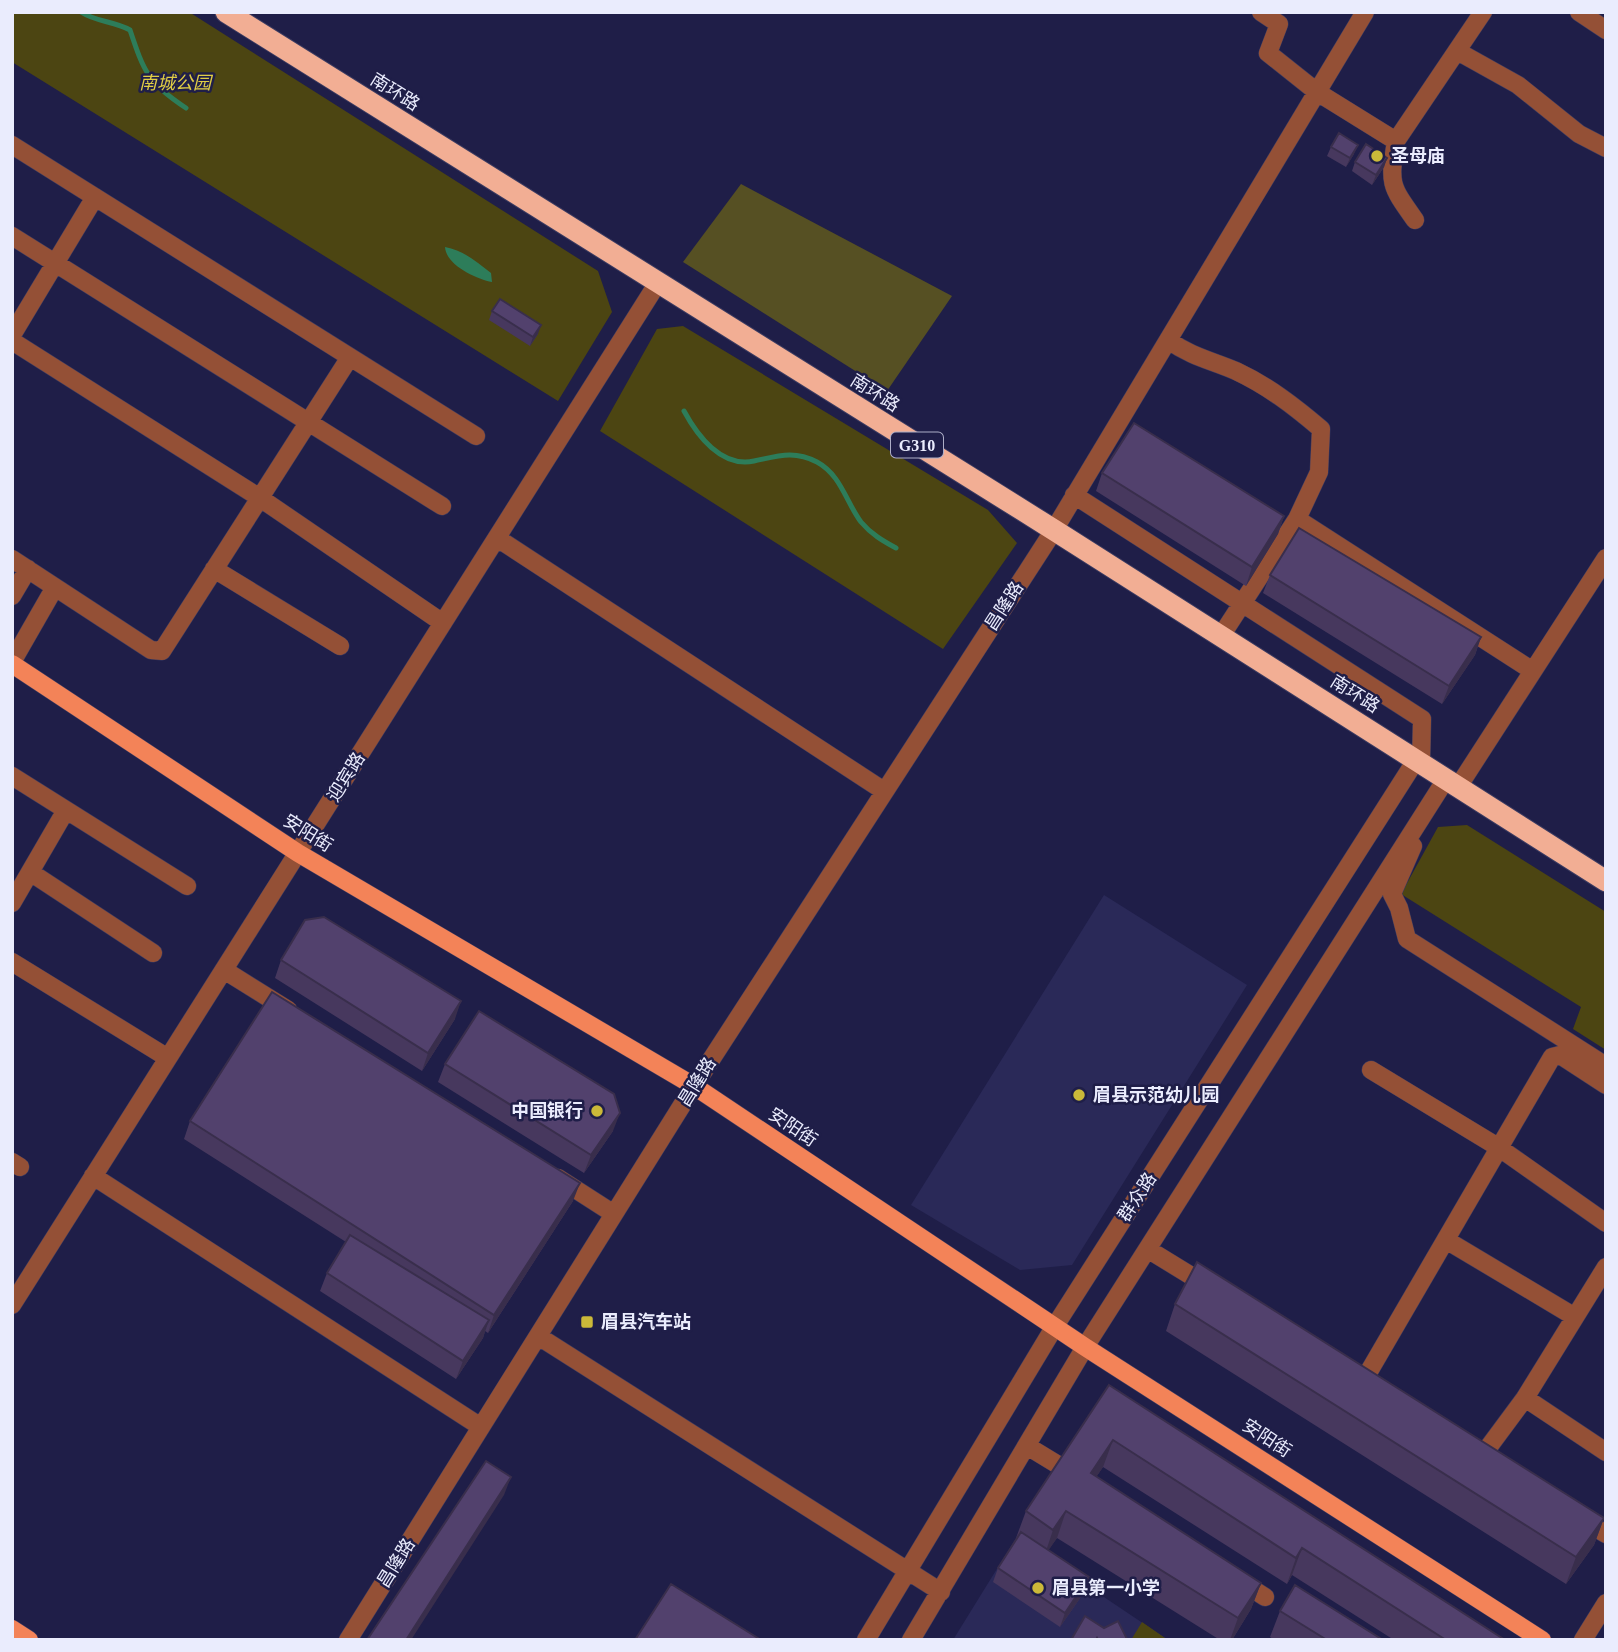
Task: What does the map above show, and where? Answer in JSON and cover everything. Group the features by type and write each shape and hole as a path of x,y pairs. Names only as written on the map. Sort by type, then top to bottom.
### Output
{"highway":[{"name":"南环路","path":"226,12 657,285 1054,530 1606,881"}],"main road":[{"name":"安阳街","path":"12,663 298,853 694,1086 1086,1347 1542,1640"},
{"path":"12,1629 29,1640"}],"street":[{"path":"1261,12 1279,24 1268,54 1317,92 1396,141"},
{"name":"昌隆路","path":"348,1640 694,1086 1054,530 1365,12"},
{"path":"1415,220 1390,176 1396,141 1483,12"},
{"path":"1579,12 1606,30"},
{"path":"1457,51 1518,85 1579,134 1606,148"},
{"path":"12,145 476,436"},
{"path":"12,335 95,197"},
{"path":"12,236 442,506"},
{"name":"迎宾路","path":"12,1305 657,285"},
{"path":"1168,340 1189,355 1235,371 1284,397 1321,429 1319,472 1297,519 1221,636"},
{"path":"12,341 260,498 443,623"},
{"path":"12,559 151,650 162,651 349,357"},
{"path":"1074,495 1422,719 1418,761"},
{"path":"1297,519 1533,671"},
{"path":"497,538 884,791"},
{"path":"911,1640 1086,1347 1417,823 1452,783 1533,671 1606,558"},
{"path":"12,596 28,569"},
{"path":"214,569 341,646"},
{"path":"12,663 55,587"},
{"name":"群众路","path":"866,1640 1055,1326 1418,761"},
{"path":"12,776 187,886"},
{"path":"12,903 66,810"},
{"path":"1417,823 1419,832 1392,894 1399,908 1407,939 1606,1066"},
{"path":"30,872 153,953"},
{"path":"12,961 167,1058"},
{"path":"224,970 306,1021"},
{"path":"1364,1380 1552,1057 1560,1055 1606,1085"},
{"path":"1371,1070 1498,1147 1606,1223"},
{"path":"543,1169 614,1214"},
{"path":"93,1176 481,1427"},
{"path":"1446,1240 1575,1317"},
{"path":"1149,1250 1221,1293"},
{"path":"1482,1456 1525,1398 1606,1267"},
{"path":"538,1336 941,1592"},
{"path":"1525,1398 1606,1452"},
{"path":"1027,1446 1097,1489"},
{"path":"1561,1506 1606,1534"},
{"path":"1220,1568 1265,1597"},
{"path":"1583,1640 1606,1603"}],"shaded area":[{"path":"741,184 952,296 887,391 683,262"},
{"path":"445,247 464,254 491,273 492,282 478,278 456,265"},
{"name":"眉县示范幼儿园","path":"1104,895 1247,985 1072,1265 1020,1270 911,1205"},
{"name":"眉县第一小学","path":"1016,1538 1168,1640 953,1640"}],"green space":[{"name":"南城公园","path":"12,12 189,12 598,271 612,312 558,401 12,62"},
{"path":"683,326 988,510 1017,543 943,649 600,431 657,329"},
{"path":"1467,825 1606,912 1606,1050 1573,1029 1581,1007 1401,894 1438,827"},
{"path":"1142,1622 1168,1640 1131,1640"}],"building":[{"path":"1339,133 1358,145 1350,158 1331,147"},
{"path":"1366,144 1387,158 1376,175 1355,162"},
{"path":"500,299 541,325 533,337 492,311"},
{"path":"1134,423 1284,516 1252,567 1102,473"},
{"path":"1299,528 1481,637 1449,686 1270,575"},
{"path":"324,917 461,1001 428,1053 281,960 305,920"},
{"path":"272,992 580,1183 494,1315 190,1121"},
{"path":"479,1011 614,1094 620,1113 591,1155 445,1064"},
{"path":"350,1235 489,1320 463,1361 327,1273"},
{"path":"1197,1262 1604,1518 1576,1557 1175,1304"},
{"path":"1109,1385 1505,1640 1446,1640 1302,1548 1296,1558 1113,1440 1091,1473 1261,1583 1238,1618 1066,1511 1053,1530 1026,1511"},
{"path":"486,1461 511,1477 406,1640 367,1640"},
{"path":"1021,1532 1089,1577 1065,1613 998,1568"},
{"path":"671,1584 761,1640 635,1640"},
{"path":"1295,1585 1383,1640 1327,1640 1280,1611"},
{"path":"1085,1616 1104,1628 1118,1621 1127,1639 1071,1640"}],"waterway":[{"path":"81,12 130,30 149,75 163,91 186,108"},
{"path":"684,411 703,439 731,460 742,462 793,455 809,458 825,467 838,481 865,526 896,548"}],"place":[{"name":"圣母庙","path":"1377,156"},
{"name":"眉县示范幼儿园","path":"1079,1095"},
{"name":"中国银行","path":"597,1111"},
{"name":"眉县汽车站","path":"587,1322"},
{"name":"眉县第一小学","path":"1038,1588"}]}
